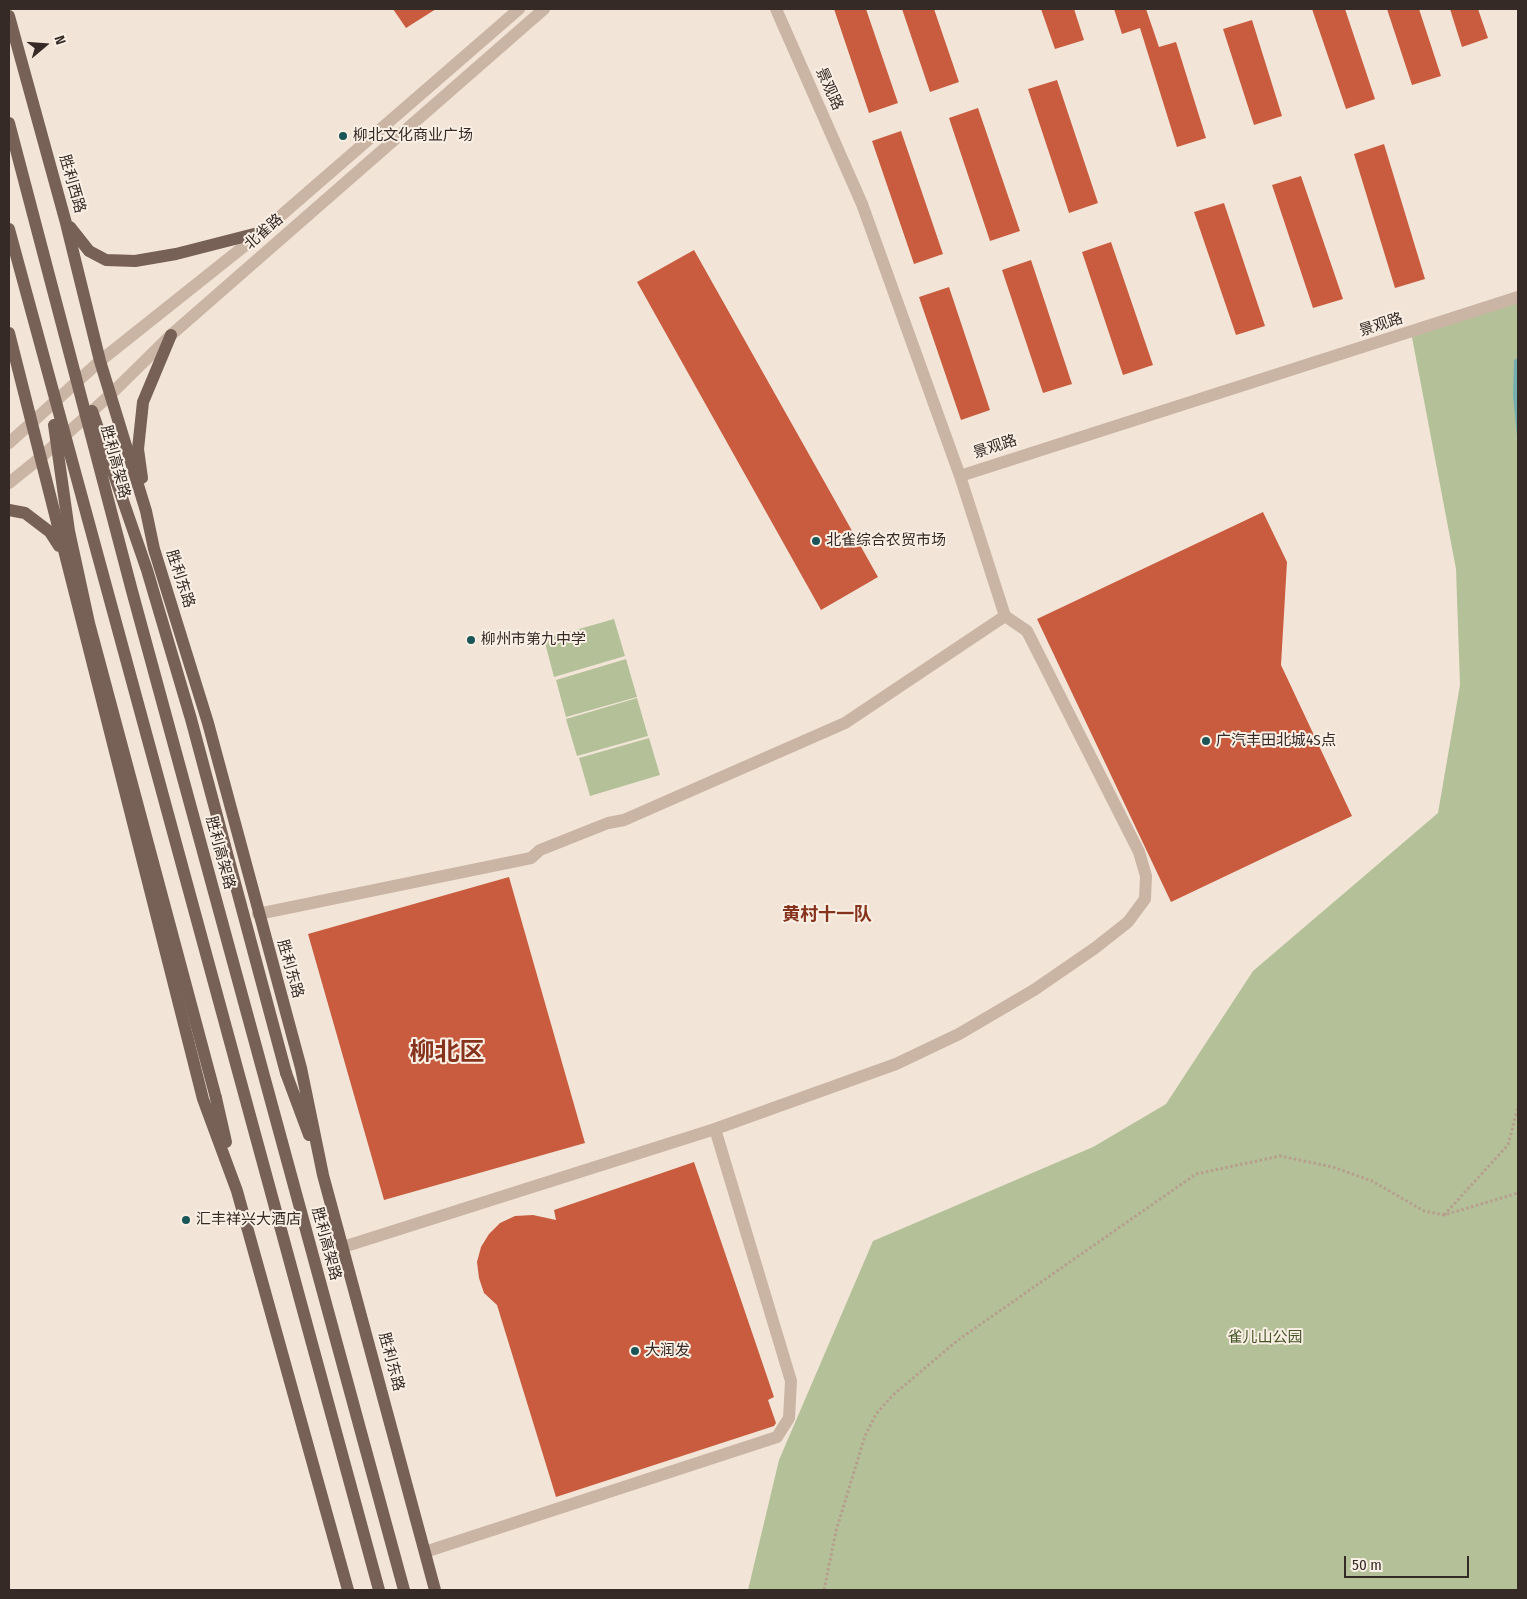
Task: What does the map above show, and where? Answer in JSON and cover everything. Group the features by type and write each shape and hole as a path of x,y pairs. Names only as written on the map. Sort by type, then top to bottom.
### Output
{"main road":[{"name":"胜利西路","path":"9,16 66,223 100,362"},
{"name":"胜利高架路","path":"9,123 70,357 404,1590"},
{"path":"66,223 89,251 106,260 135,262 176,254 262,232"},
{"path":"9,229 378,1590"},
{"path":"9,333 203,1098 237,1191"},
{"path":"146,510 138,448 143,402 171,335"},
{"path":"70,357 107,451 147,570 191,719 286,1073 323,1174"},
{"name":"胜利东路","path":"100,362 146,510 154,549 208,723 301,1068 323,1174 435,1590"},
{"path":"45,366 69,531 89,623 216,1098 237,1191 348,1590"},
{"path":"9,510 25,513 50,532 68,564"}],"street":[{"name":"北雀路","path":"9,443 100,362 262,232 518,9"},
{"name":"北雀路","path":"9,483 40,458 110,395 171,335 544,9"},
{"name":"景观路","path":"776,9 862,204 960,476 1518,296"},
{"path":"343,1247 715,1129 896,1064 958,1034 1034,990 1095,948 1128,922 1145,899 1146,876 1134,843 1027,631 1005,616 960,476"},
{"path":"258,914 531,858 540,850 608,823 624,820 845,722 1005,616"},
{"path":"425,1552 776,1437 789,1418 791,1381 715,1129"}],"path":[{"path":"1444,1215 1508,1146 1518,1106"},
{"path":"824,1590 836,1531 865,1436 876,1414 892,1396 958,1340 1196,1174 1280,1156 1333,1167 1372,1181 1424,1211 1444,1215 1518,1193"}],"green space":[{"name":"雀儿山公园","path":"1518,297 1518,1590 748,1590 779,1460 873,1241 1093,1147 1166,1104 1253,971 1438,813 1460,685 1456,569 1411,332"},
{"path":"614,619 625,656 554,677 544,639"},
{"path":"626,659 637,697 566,717 556,680"},
{"path":"637,698 648,736 577,756 566,719"},
{"path":"649,738 660,775 590,796 579,758"}],"water":[{"path":"1518,358 1518,446 1513,396 1514,360"}],"building":[{"path":"393,9 436,9 406,28"},
{"path":"834,9 866,9 898,103 869,113"},
{"path":"902,9 934,9 959,82 930,92"},
{"path":"1041,9 1074,9 1084,40 1055,49"},
{"path":"1114,9 1146,9 1159,47 1176,42 1206,138 1177,147 1140,28 1122,34"},
{"path":"1312,9 1345,9 1375,99 1346,109"},
{"path":"1387,9 1419,9 1441,76 1412,85"},
{"path":"1450,9 1478,9 1488,38 1462,47"},
{"path":"1252,20 1282,116 1254,125 1223,29"},
{"path":"1057,80 1098,203 1069,213 1028,89"},
{"path":"978,108 1020,231 990,241 949,118"},
{"path":"901,131 943,254 914,264 872,141"},
{"path":"1384,144 1425,279 1395,288 1354,154"},
{"path":"1301,176 1343,299 1313,308 1272,185"},
{"path":"1224,203 1265,326 1236,335 1194,212"},
{"path":"1111,242 1153,365 1123,375 1082,252"},
{"path":"694,250 878,577 821,610 637,282"},
{"path":"1031,260 1072,384 1043,393 1002,270"},
{"path":"949,287 990,410 961,420 919,297"},
{"name":"广汽丰田北城4S点","path":"1263,512 1287,562 1281,665 1352,816 1171,902 1037,619"},
{"path":"509,877 585,1143 384,1200 308,934"},
{"name":"大润发","path":"694,1162 774,1397 768,1400 776,1423 774,1426 556,1497 497,1305 484,1293 479,1278 477,1262 481,1247 489,1234 500,1223 515,1216 533,1215 556,1220 554,1210"}],"place":[{"name":"柳北文化商业广场","path":"343,136"},
{"name":"北雀综合农贸市场","path":"816,541"},
{"name":"柳州市第九中学","path":"471,640"},
{"name":"广汽丰田北城4S点","path":"1206,741"},
{"name":"汇丰祥兴大酒店","path":"186,1220"},
{"name":"大润发","path":"635,1351"}],"district":[{"name":"黄村十一队","path":"827,915"},
{"name":"柳北区","path":"447,1053"}]}
